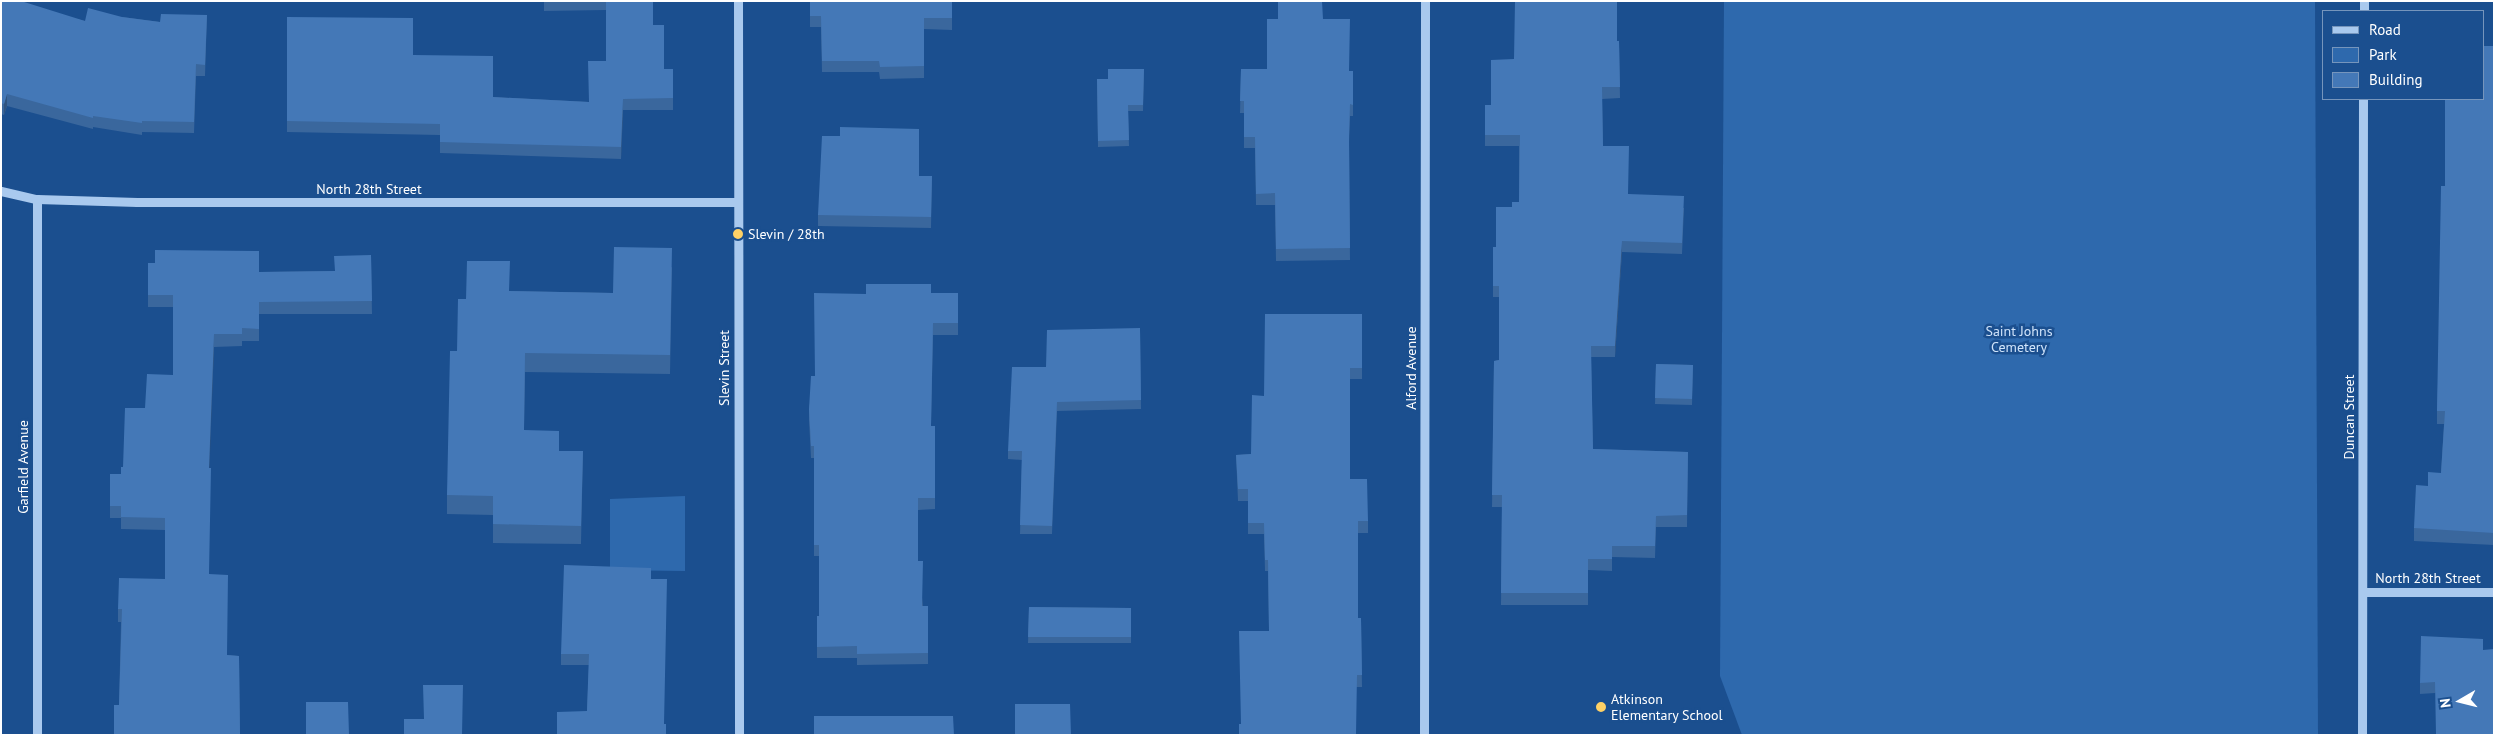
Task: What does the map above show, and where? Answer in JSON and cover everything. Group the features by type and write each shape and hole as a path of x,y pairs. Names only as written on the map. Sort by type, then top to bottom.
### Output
{"street":[{"name":"Slevin Street","path":"738,1 739,735"},
{"name":"Alford Avenue","path":"1424,735 1425,1"},
{"name":"Duncan Street","path":"2362,735 2363,100"},
{"name":"North 28th Street","path":"1,191 37,199 136,202 738,202"},
{"name":"Garfield Avenue","path":"37,199 37,735"},
{"name":"North 28th Street","path":"2362,592 2494,592"}],"green space":[{"name":"Saint Johns Cemetery","path":"1724,1 2315,1 2318,735 1742,735 1720,676"},
{"path":"685,496 685,571 610,570 610,499"}],"building":[{"path":"1,1 21,1 85,21 88,8 122,17 160,22 161,14 207,15 205,65 196,64 194,122 142,121 142,123 93,116 93,118 7,94 4,104 1,103"},
{"path":"606,1 653,1 653,25 664,25 664,69 673,69 673,98 623,99 621,147 440,142 440,124 287,121 287,17 413,18 413,55 493,56 493,97 589,102 588,61 606,61"},
{"path":"810,1 952,1 952,18 924,18 924,66 880,67 879,61 822,61 821,16 810,16"},
{"path":"1278,1 1322,1 1323,19 1350,19 1349,71 1353,71 1353,105 1350,104 1349,136 1350,248 1276,249 1275,193 1256,194 1255,137 1244,137 1244,101 1240,101 1241,69 1267,69 1267,19 1278,19"},
{"path":"1515,1 1617,1 1620,87 1602,87 1603,146 1629,146 1628,194 1684,196 1682,243 1622,241 1615,346 1591,346 1593,449 1688,452 1687,515 1656,516 1655,546 1612,546 1612,559 1588,559 1588,593 1501,593 1502,495 1492,495 1494,361 1499,360 1499,286 1493,286 1493,247 1496,247 1496,207 1512,207 1512,202 1519,202 1520,135 1485,135 1485,105 1491,105 1491,60 1514,59"},
{"path":"2485,46 2494,46 2494,533 2414,528 2416,485 2428,486 2428,472 2441,473 2445,411 2437,411 2441,186 2445,186 2445,100 2485,100"},
{"path":"1108,69 1144,69 1143,105 1128,105 1129,140 1098,141 1097,79 1108,79"},
{"path":"840,127 919,129 919,176 932,176 931,217 818,215 822,136 840,136"},
{"path":"614,247 672,248 670,355 525,353 524,430 559,431 559,451 583,451 581,526 493,524 493,496 447,495 450,351 457,351 458,299 466,299 467,261 510,261 509,291 613,293"},
{"path":"155,250 259,251 259,272 335,271 334,256 371,255 372,301 259,302 259,329 242,328 242,334 214,334 209,468 211,468 209,574 228,575 227,655 239,656 240,734 114,735 114,705 119,705 122,609 118,609 119,578 165,579 165,518 121,517 121,506 110,506 110,474 121,474 121,467 123,467 125,408 145,408 147,374 173,375 173,295 148,295 148,263 155,263"},
{"path":"866,284 931,284 931,293 958,293 958,323 933,323 931,426 935,426 935,498 918,498 918,561 923,561 922,606 928,606 928,653 857,654 857,646 817,647 819,545 814,545 814,446 811,446 809,409 811,376 815,376 814,293 866,294"},
{"path":"1265,314 1362,314 1362,368 1350,368 1350,479 1367,479 1368,521 1358,521 1358,618 1361,618 1362,675 1357,675 1356,735 1239,735 1239,724 1241,724 1239,631 1269,631 1268,560 1265,560 1264,523 1248,523 1248,489 1238,489 1236,455 1251,454 1252,395 1264,396"},
{"path":"1140,328 1141,400 1057,402 1052,526 1020,525 1022,451 1008,451 1012,367 1046,367 1047,330"},
{"path":"1656,364 1693,365 1692,399 1655,398"},
{"path":"564,565 651,568 651,579 667,579 664,724 666,724 666,735 557,735 557,712 587,711 589,654 561,654"},
{"path":"1029,607 1131,608 1131,637 1028,637"},
{"path":"2421,636 2483,639 2483,650 2494,649 2494,735 2436,735 2435,682 2420,683"},
{"path":"423,685 463,685 462,735 404,735 404,719 424,719"},
{"path":"306,702 348,702 349,735 306,735"},
{"path":"1015,704 1070,704 1071,735 1015,735"},
{"path":"814,716 953,716 954,735 814,735"}],"place":[{"name":"Slevin / 28th","path":"738,234"},
{"name":"Atkinson Elementary School","path":"1601,707"}]}
